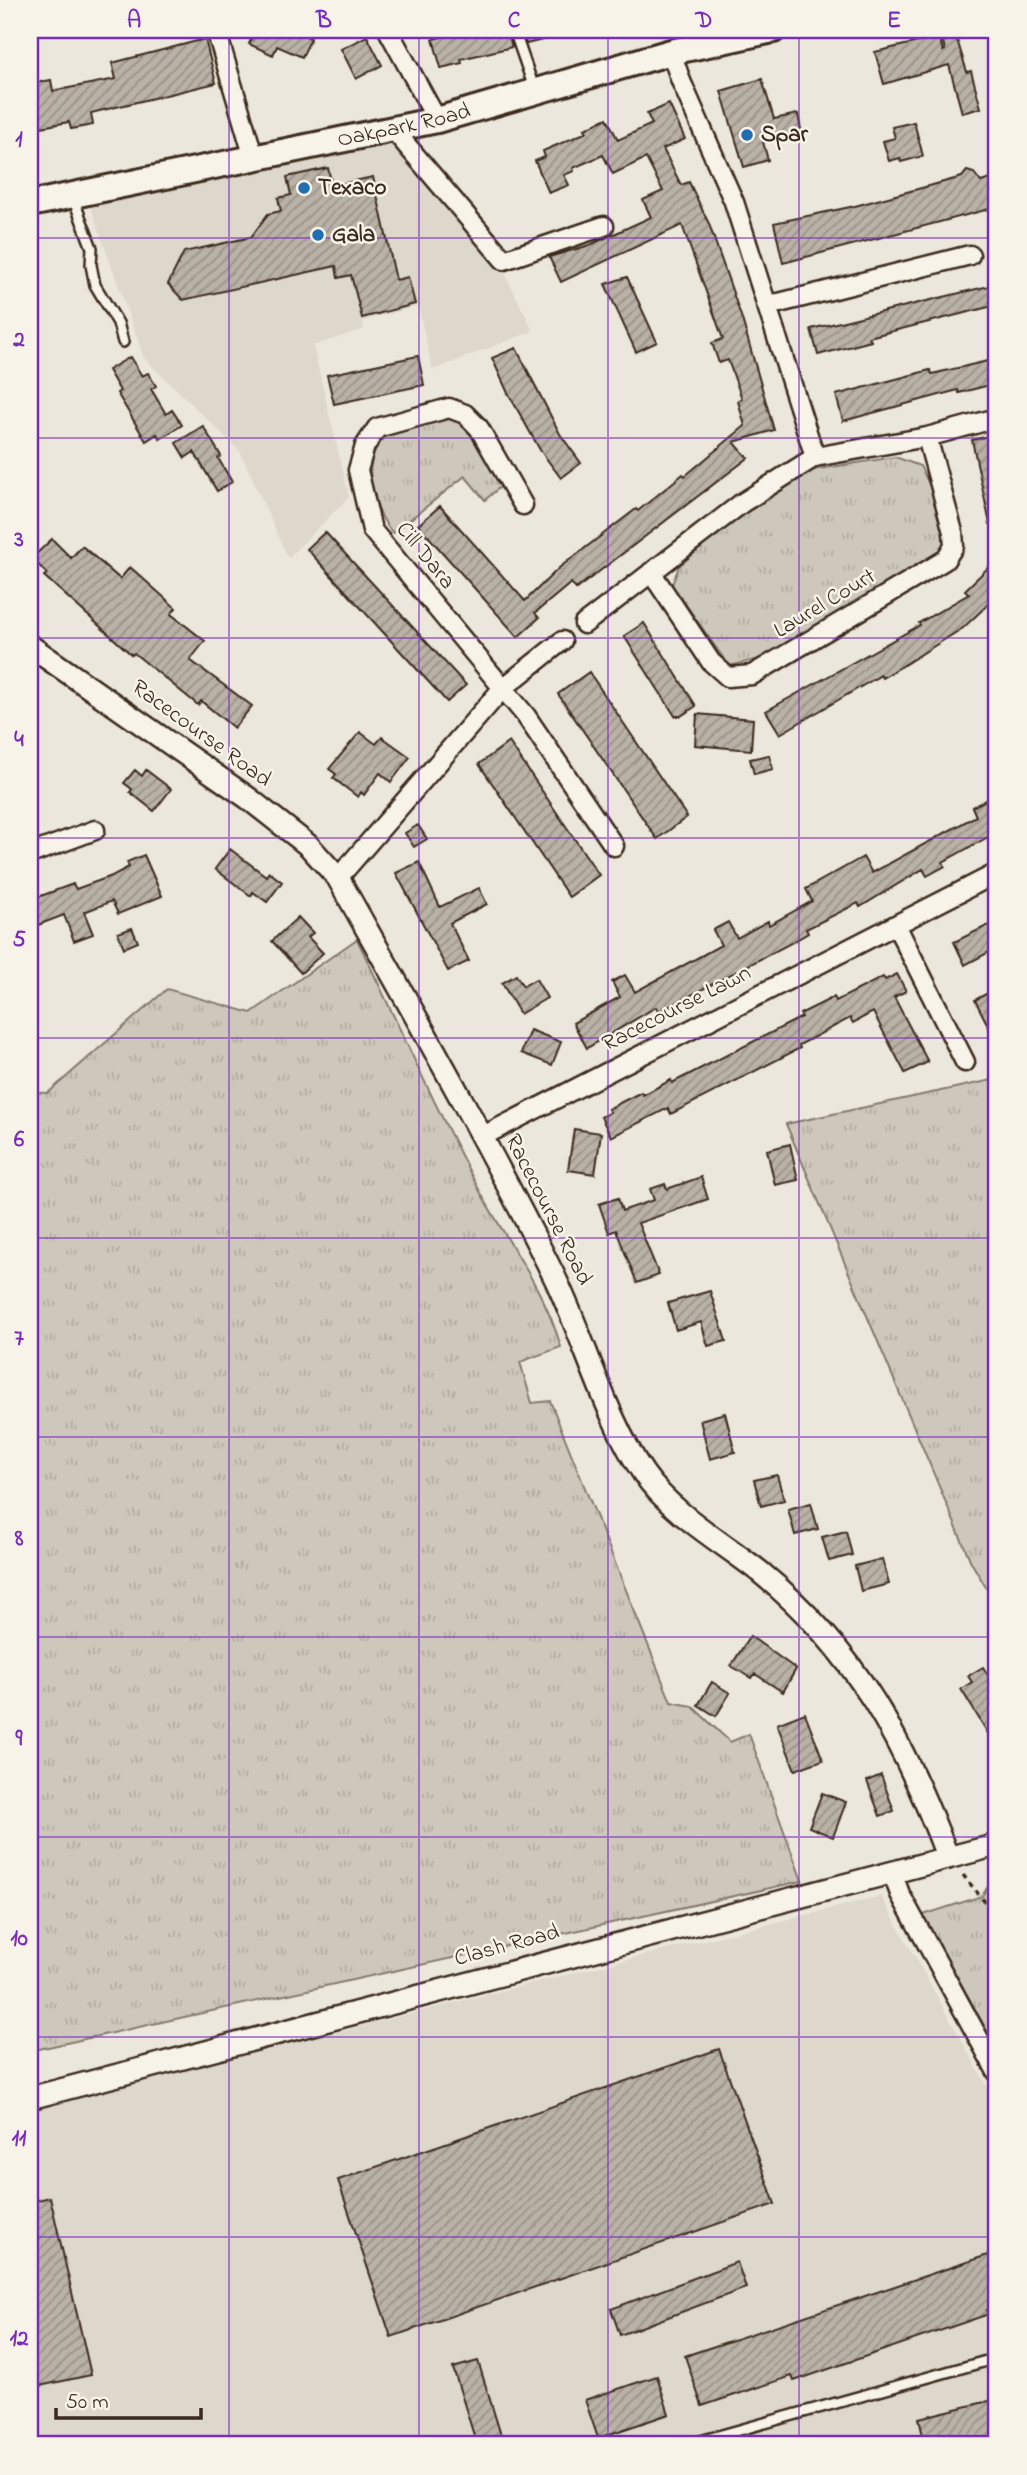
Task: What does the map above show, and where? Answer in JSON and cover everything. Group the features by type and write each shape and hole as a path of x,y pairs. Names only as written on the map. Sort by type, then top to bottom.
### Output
{"main road":[{"name":"Oakpark Road","path":"30,204 437,120 671,52 720,35 773,30"}],"street":[{"path":"216,30 254,158"},
{"path":"388,30 437,120"},
{"path":"671,52 734,202 815,457"},
{"path":"392,128 504,260 604,226"},
{"path":"766,304 970,255"},
{"name":"Cill Dara","path":"502,689 372,530 358,470 365,446 377,428 449,408 466,414 479,428 523,505"},
{"path":"584,624 742,503 815,457 928,437 997,418"},
{"name":"Laurel Court","path":"651,572 711,662 728,677 752,675 945,560 954,546 953,532 928,437"},
{"path":"338,878 502,689 562,641"},
{"name":"Racecourse Road","path":"30,646 248,798 309,846 338,878 481,1137 556,1280 626,1443 641,1471 654,1488 682,1514 760,1573 835,1643 864,1683 902,1748 925,1797 948,1858"},
{"path":"502,689 526,716 614,846"},
{"path":"30,854 95,830"},
{"name":"Racecourse Lawn","path":"481,1137 997,873"},
{"path":"896,925 965,1062"},
{"name":"Clash Road","path":"30,2098 997,1845"},
{"path":"892,1872 900,1894 997,2072"}],"lane":[{"path":"514,30 536,92"},
{"path":"72,196 92,248 91,265 95,285 118,323 123,342"},
{"path":"686,2445 997,2358"}],"path":[{"path":"948,1858 997,1917"}],"shaded area":[{"path":"394,141 504,272 533,331 433,370 418,306 362,321 364,329 313,346 349,497 288,558 240,451 144,358 90,205"},
{"path":"881,1896 997,2104 997,2445 30,2445 30,2109"}],"green space":[{"path":"453,418 470,428 477,437 501,486 485,500 465,476 393,533 385,523 374,496 370,467 373,453 390,433 412,425"},
{"path":"895,457 920,466 937,504 945,546 925,562 773,656 729,666 672,585 679,566 754,503 806,471"},
{"path":"357,939 450,1133 483,1197 546,1306 561,1347 520,1362 532,1403 550,1401 671,1702 692,1706 730,1742 749,1734 802,1881 30,2051 30,1092 48,1093 167,989 251,1013"},
{"path":"997,1079 997,1606 971,1562 786,1124"},
{"path":"997,1872 997,2049 923,1915 982,1896"}],"building":[{"path":"241,30 293,30 311,38 302,57 277,46 273,55 249,44 253,35"},
{"path":"468,30 507,30 512,47 461,59 462,63 441,68 433,39"},
{"path":"521,30 558,30 559,36 526,44"},
{"path":"940,30 954,30 967,72 971,71 981,108 962,113 949,65 884,84 875,52 939,37 943,51 945,50"},
{"path":"367,36 382,65 356,79 341,49"},
{"path":"205,39 216,83 91,113 93,125 71,129 69,122 30,129 30,84 51,80 53,91 116,79 112,63"},
{"name":"Spar","path":"762,79 774,119 798,114 802,135 763,142 768,160 744,167 721,91"},
{"path":"669,104 685,139 663,149 681,185 689,182 709,224 742,319 774,430 734,442 748,458 576,589 571,583 535,613 539,618 518,637 418,525 440,506 525,601 559,568 636,509 638,511 683,474 685,476 745,426 738,401 742,399 728,360 719,363 712,343 723,339 682,225 561,282 549,257 590,245 651,217 643,200 663,191 646,158 613,174 603,155 573,168 574,171 564,175 569,185 549,193 535,161 545,157 543,151 587,132 585,129 607,118 618,140 652,124 647,114"},
{"path":"914,122 923,156 901,162 900,158 889,161 883,141 895,138 892,127"},
{"path":"328,168 332,186 373,177 396,280 408,277 415,304 362,318 351,275 338,278 336,266 183,300 168,284 184,252 251,237 268,214 281,211 278,198 291,195 287,177"},
{"path":"967,171 974,173 981,182 997,177 997,207 783,263 774,223 855,206 962,177"},
{"path":"627,277 657,342 636,352 605,284"},
{"path":"997,284 997,305 869,337 871,341 818,355 811,329"},
{"path":"516,348 560,434 581,463 561,478 540,450 492,358"},
{"path":"418,356 424,385 334,404 327,375"},
{"path":"130,357 142,376 148,373 156,386 151,389 166,414 172,410 182,425 160,439 157,434 146,441 117,393 120,391 108,370"},
{"path":"992,360 997,383 959,393 958,390 843,421 836,395 930,370 932,374"},
{"path":"203,426 221,456 218,458 232,482 217,491 194,452 185,458 176,443"},
{"path":"997,434 997,523 990,524 972,440"},
{"path":"325,532 466,685 447,702 307,549"},
{"path":"52,539 71,558 82,546 120,579 130,567 176,608 171,614 205,641 190,660 252,706 234,728 201,701 198,705 134,653 132,655 44,576 47,574 32,558"},
{"path":"997,559 997,596 963,628 882,678 881,675 780,734 766,711 920,625 919,623 969,594 965,590"},
{"path":"644,623 696,706 681,716 675,716 624,636"},
{"path":"589,672 687,817 657,839 558,694"},
{"path":"697,714 753,719 751,750 695,745"},
{"path":"360,732 376,744 382,737 410,757 391,782 380,773 364,795 361,792 358,797 333,778 336,774 329,769"},
{"path":"509,742 599,875 569,897 479,764"},
{"path":"769,755 773,769 754,774 750,759"},
{"path":"135,770 142,776 146,770 171,789 154,811 130,792 132,789 124,783"},
{"path":"997,794 997,832 943,862 945,866 927,876 923,869 860,907 858,903 806,929 808,933 791,943 659,1012 656,1007 587,1048 573,1023 620,997 612,982 625,975 635,992 721,945 713,930 728,922 737,938 768,921 769,925 812,901 806,889 863,857 872,873 976,816 972,807"},
{"path":"418,825 427,839 414,847 405,833"},
{"path":"230,849 266,876 269,872 282,882 267,902 253,892 251,896 215,869"},
{"path":"144,855 162,896 118,914 112,901 84,912 93,934 74,941 64,915 30,928 30,900 73,884 76,889 112,876 129,867 127,862"},
{"path":"419,862 440,907 479,888 487,904 450,923 469,961 448,971 396,873"},
{"path":"298,917 313,933 308,937 323,953 301,973 272,941"},
{"path":"997,921 997,948 965,965 954,942"},
{"path":"132,928 138,942 124,948 118,933"},
{"path":"897,974 906,991 894,997 928,1062 905,1073 873,1012 853,1023 850,1018 799,1045 800,1048 671,1114 668,1108 611,1137 601,1117 610,1112 608,1109 641,1092 643,1095 671,1080 672,1083 802,1017 800,1014 834,997 836,1001 883,977 885,980"},
{"path":"516,975 523,986 536,979 547,998 520,1014 502,983"},
{"path":"997,988 997,1043 975,1000"},
{"path":"530,1030 561,1042 552,1065 521,1053"},
{"path":"574,1129 601,1133 595,1174 568,1170"},
{"path":"790,1144 798,1180 775,1185 767,1150"},
{"path":"701,1177 708,1199 638,1223 659,1275 637,1283 616,1230 609,1233 599,1204 618,1198 622,1211 654,1200 650,1189 665,1184 667,1189"},
{"path":"710,1291 726,1341 708,1346 701,1322 676,1330 668,1303"},
{"path":"725,1413 735,1452 710,1459 700,1420"},
{"path":"777,1475 784,1500 761,1506 754,1480"},
{"path":"811,1503 818,1529 795,1535 788,1509"},
{"path":"846,1531 852,1555 829,1561 822,1537"},
{"path":"882,1559 889,1584 861,1591 855,1566"},
{"path":"750,1636 796,1669 783,1692 755,1674 752,1678 731,1666"},
{"path":"983,1667 997,1690 997,1748 961,1689 972,1682 968,1676"},
{"path":"712,1682 730,1693 716,1716 698,1705"},
{"path":"805,1713 823,1760 795,1770 777,1724"},
{"path":"881,1775 894,1811 880,1816 867,1781"},
{"path":"822,1793 846,1802 833,1837 809,1827"},
{"path":"719,2049 775,2204 391,2337 338,2180"},
{"path":"50,2197 91,2375 30,2388 30,2202"},
{"path":"997,2252 997,2306 987,2310 989,2314 794,2381 792,2376 702,2406 685,2356"},
{"path":"737,2262 746,2288 620,2335 611,2309"},
{"path":"478,2361 504,2445 477,2445 453,2368"},
{"path":"657,2376 669,2414 598,2438 585,2400"},
{"path":"997,2399 997,2445 925,2445 919,2418"}],"place":[{"name":"Spar","path":"747,135"},
{"name":"Texaco","path":"304,188"},
{"name":"Gala","path":"318,235"}]}
